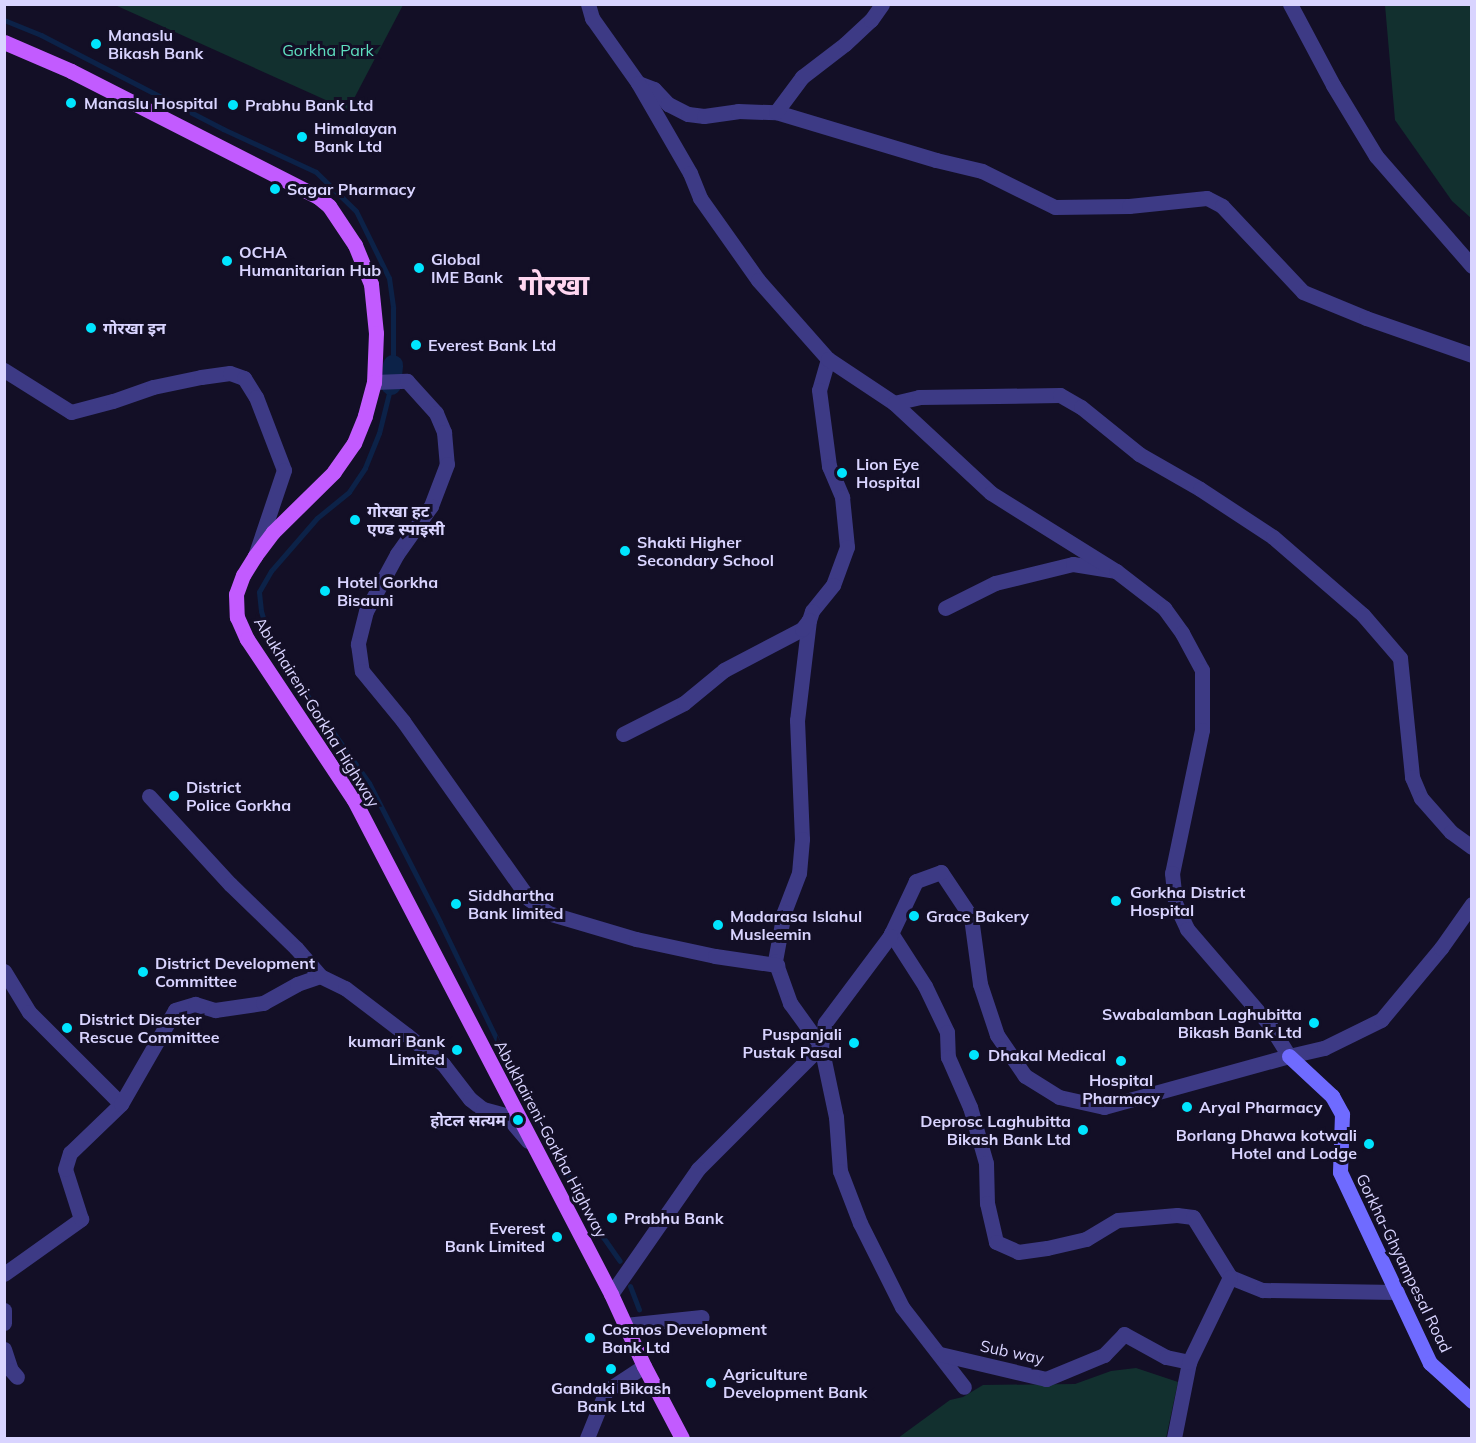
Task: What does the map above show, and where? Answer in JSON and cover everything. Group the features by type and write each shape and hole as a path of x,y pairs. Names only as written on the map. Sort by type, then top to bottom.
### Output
{"main road":[{"name":"Abukhaireni-Gorkha Highway","path":"4,42 71,71 318,197 330,206 355,245 371,284 376,333 374,382 365,416 348,453 334,472 273,532 255,556 243,575 236,594 237,617 247,639 354,800 611,1294 644,1366 682,1438"},
{"name":"Gorkha-Ghyampesal Road","path":"1289,1056 1332,1096 1342,1114 1340,1172 1430,1363 1472,1401"}],"street":[{"name":"Gorkha-Ghyampesal Road","path":"588,4 592,18 638,83 690,172 700,198 758,280 828,359 894,403 991,492 1116,571 1164,608 1182,633 1202,670 1202,730 1173,873 1175,903 1187,929 1269,1023 1289,1056"},
{"path":"776,112 802,76 845,44 871,20 882,4"},
{"path":"1290,4 1333,85 1376,156 1472,266"},
{"path":"638,83 654,89 668,104 688,114 704,116 738,111 776,112 982,171 1055,207 1129,206 1207,198 1222,206 1303,292 1366,318 1472,354"},
{"path":"821,1046 790,1003 777,965 784,912 799,873 802,839 797,720 809,621 812,611 833,585 847,547 842,497 830,466 819,390 828,359"},
{"path":"4,370 71,412 153,387 201,376 230,373 244,378 256,397 284,470 255,556"},
{"path":"374,382 407,381 436,413 444,432 447,464 430,506 398,554 366,611 358,645 362,671 403,721 529,899 548,913 636,939 714,956 777,965"},
{"path":"894,403 919,398 1060,395 1081,407 1139,454 1200,489 1273,537 1363,615 1400,658 1412,777 1421,798 1451,832 1472,847"},
{"path":"945,609 995,583 1073,564 1116,571"},
{"path":"623,734 684,703 724,670 802,629 809,621"},
{"path":"149,796 230,884 296,948 320,976 345,988 434,1057 470,1099 483,1109 506,1115 536,1150"},
{"path":"964,1387 902,1307 860,1223 840,1171 836,1117 821,1046 825,1023 891,933 916,881 941,872 971,917 980,984 997,1035 1025,1076 1059,1097 1104,1107 1324,1048 1381,1020 1441,948 1472,904"},
{"path":"891,933 925,986 947,1032 948,1057 970,1107 986,1163 987,1203 996,1242 1018,1252 1086,1239 1118,1220 1177,1215 1193,1217 1230,1277 1263,1290 1397,1292"},
{"path":"4,971 29,1012 121,1104"},
{"path":"4,1274 81,1220 65,1169 70,1153 121,1104 176,1010 195,1004 215,1010 263,1003 297,984 320,976"},
{"path":"611,1294 698,1169 821,1046"},
{"path":"1174,1438 1189,1362 1230,1277"},
{"path":"4,1310 4,1323"},
{"path":"625,1325 702,1317"},
{"name":"Sub way","path":"940,1354 1046,1379 1104,1355 1124,1334 1166,1357 1189,1362"},
{"path":"4,1349 11,1370 17,1377"},
{"path":"587,1438 606,1391 644,1366"}],"green space":[{"name":"Gorkha Park","path":"403,4 348,110 115,5"},
{"path":"1385,5 1471,5 1471,218 1452,201 1395,120"},
{"path":"1136,1368 1178,1382 1166,1438 898,1438 950,1400 963,1397 983,1385 1075,1384 1111,1371"}],"waterway":[{"path":"4,20 41,35 223,129 316,172 356,211 389,278 393,308 393,365"},
{"path":"391,385 393,365"},
{"path":"391,385 379,433 365,468 349,492 317,518 271,571 259,592 261,611 271,644 369,783 440,922 523,1094 603,1237 620,1261"},
{"path":"630,1286 639,1309"}],"place":[{"name":"Manaslu Bikash Bank","path":"96,44"},
{"name":"Manaslu Hospital","path":"71,103"},
{"name":"Prabhu Bank Ltd","path":"233,105"},
{"name":"Himalayan Bank Ltd","path":"302,137"},
{"name":"Sagar Pharmacy","path":"275,189"},
{"name":"OCHA Humanitarian Hub","path":"227,261"},
{"name":"Global IME Bank","path":"419,268"},
{"name":"गोरखा इन","path":"91,328"},
{"name":"Everest Bank Ltd","path":"416,345"},
{"name":"Lion Eye Hospital","path":"842,473"},
{"name":"गोरखा हट एण्ड स्पाइसी","path":"355,520"},
{"name":"Shakti Higher Secondary School","path":"625,551"},
{"name":"Hotel Gorkha Bisauni","path":"325,591"},
{"name":"District Police Gorkha","path":"174,796"},
{"name":"Gorkha District Hospital","path":"1116,901"},
{"name":"Siddhartha Bank limited","path":"456,904"},
{"name":"Grace Bakery","path":"914,916"},
{"name":"Madarasa Islahul Musleemin","path":"718,925"},
{"name":"District Development Committee","path":"143,972"},
{"name":"Swabalamban Laghubitta Bikash Bank Ltd","path":"1314,1023"},
{"name":"District Disaster Rescue Committee","path":"67,1028"},
{"name":"Puspanjali Pustak Pasal","path":"854,1043"},
{"name":"kumari Bank Limited","path":"457,1050"},
{"name":"Dhakal Medical","path":"974,1055"},
{"name":"Hospital Pharmacy","path":"1121,1061"},
{"name":"Aryal Pharmacy","path":"1187,1107"},
{"name":"होटल सत्यम","path":"518,1120"},
{"name":"Deprosc Laghubitta Bikash Bank Ltd","path":"1083,1130"},
{"name":"Borlang Dhawa kotwali Hotel and Lodge","path":"1369,1144"},
{"name":"Prabhu Bank","path":"612,1218"},
{"name":"Everest Bank Limited","path":"557,1237"},
{"name":"Cosmos Development Bank Ltd","path":"590,1338"},
{"name":"Gandaki Bikash Bank Ltd","path":"611,1369"},
{"name":"Agriculture Development Bank","path":"711,1383"}],"district":[{"name":"गोरखा","path":"554,285"}]}
